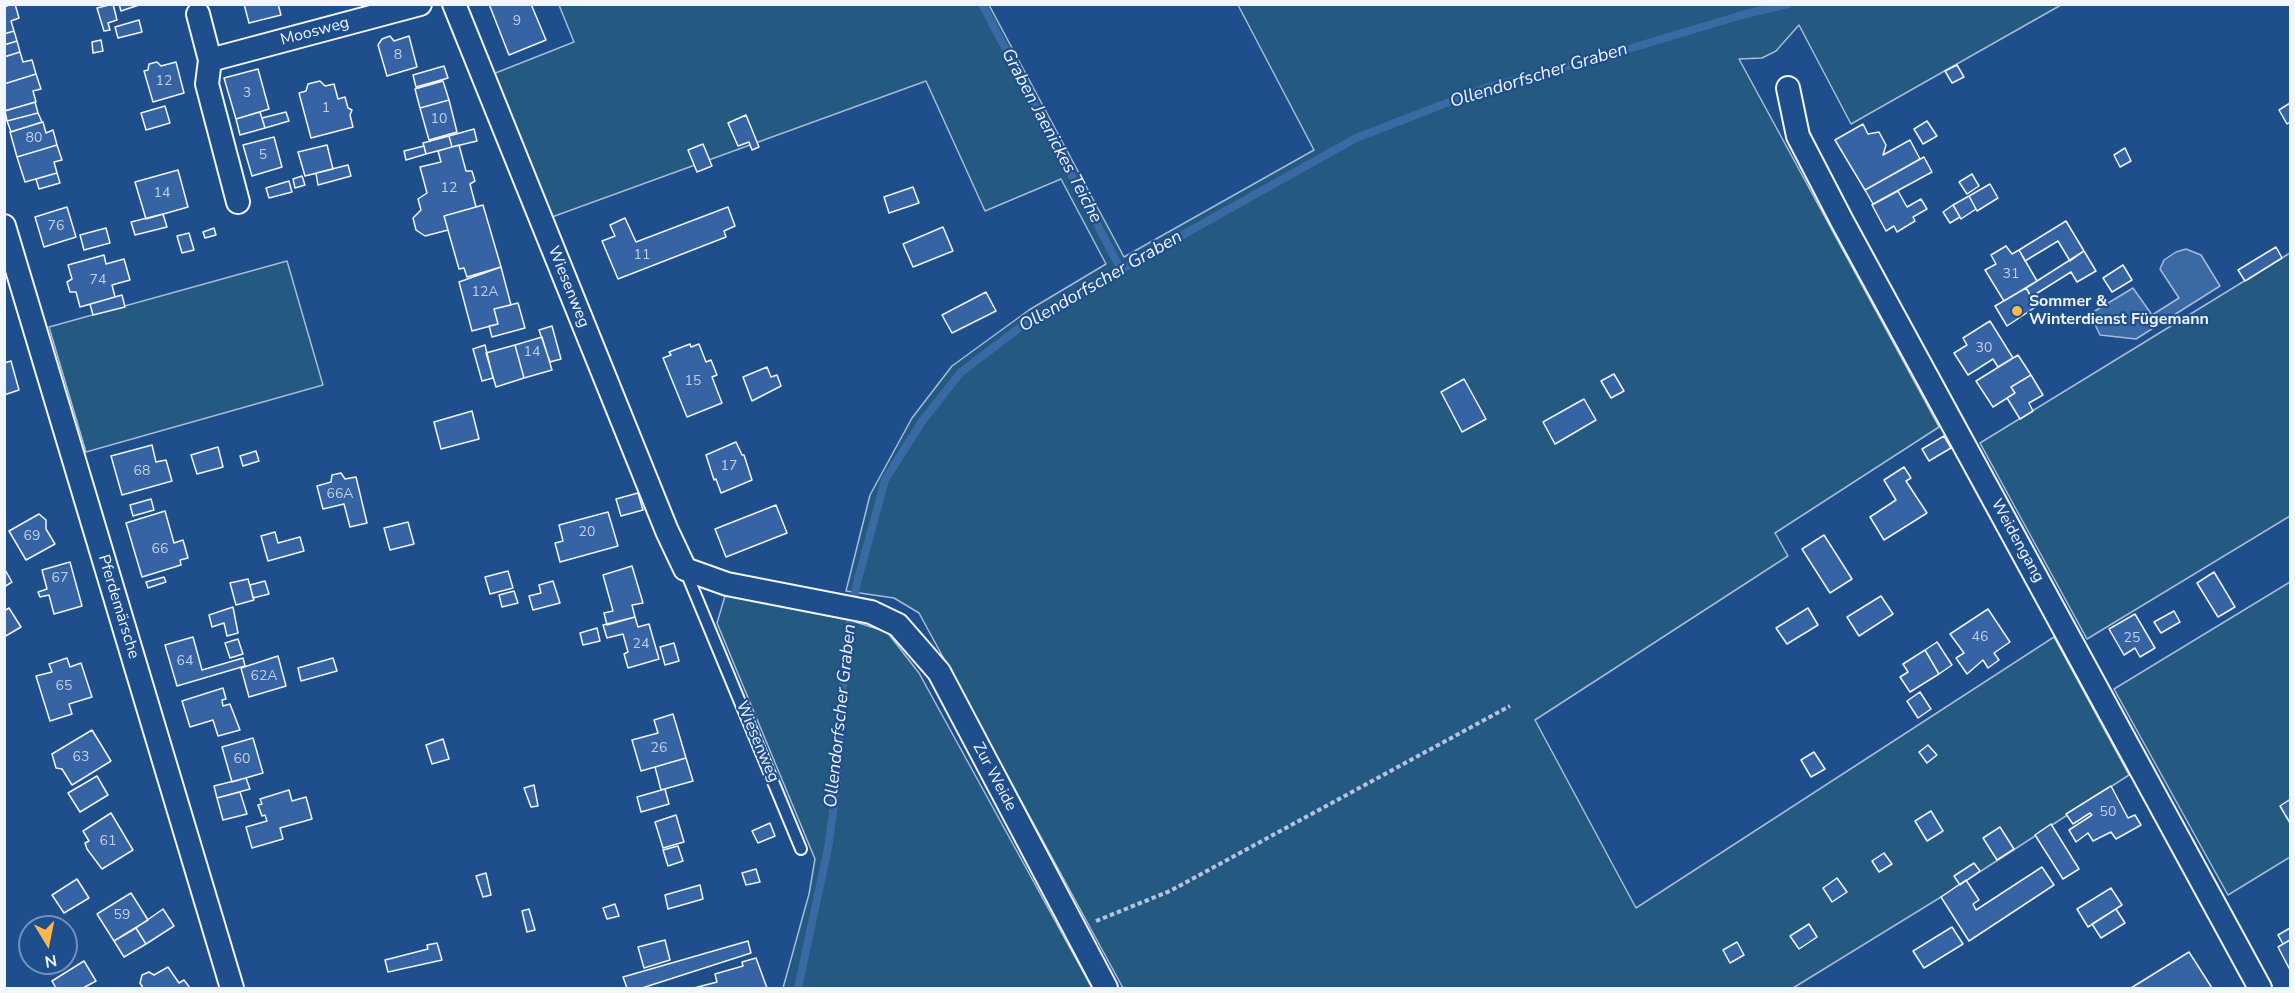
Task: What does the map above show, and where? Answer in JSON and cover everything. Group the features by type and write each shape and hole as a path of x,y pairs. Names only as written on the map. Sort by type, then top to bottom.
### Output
{"street":[{"name":"Moosweg","path":"210,60 420,4"},
{"name":"Wiesenweg","path":"454,4 663,520 685,569"},
{"path":"198,14 210,60 207,84 238,202"},
{"name":"Weidengang","path":"1788,88 1798,136 1842,221 2260,988"},
{"name":"Pferdemärsche","path":"4,225 232,988"},
{"name":"Zur Weide","path":"685,569 727,584 871,612 898,625 939,672 1106,988"}],"lane":[{"name":"Wiesenweg","path":"685,569 801,849"}],"path":[{"path":"1074,930 1170,891 1510,706"}],"shaded area":[{"path":"559,5 989,5 1124,257 1314,150 1238,5 2061,5 1851,124 1799,25 1776,51 1762,58 1739,59 1939,427 1775,533 1788,556 1535,720 1636,908 2054,637 2129,775 1941,897 1793,988 1123,988 919,613 894,598 846,591 870,495 912,418 952,366 1029,310 1106,264 1061,179 985,211 926,81 552,217 493,74 574,42"},
{"path":"2186,249 2201,255 2220,286 2136,339 2100,335 2090,314 2133,288 2152,315 2179,298 2160,269 2164,260"},
{"path":"2290,253 2290,516 2087,639 1980,443"},
{"path":"287,261 323,385 86,452 49,327"},
{"path":"2290,582 2290,857 2228,895 2114,689"},
{"path":"735,594 843,618 887,632 919,673 1092,988 783,988 809,894 815,859 717,623 725,596"}],"building":[{"path":"15,4 19,18 11,21 14,31 4,34 4,7"},
{"path":"113,4 117,20 108,23 110,30 104,31 97,8"},
{"path":"119,4 142,4 121,11"},
{"path":"244,4 278,4 281,15 249,23"},
{"path":"489,4 531,4 546,40 509,55"},
{"path":"139,20 142,32 118,38 115,27"},
{"path":"14,31 17,41 4,45 4,34"},
{"path":"390,36 394,41 409,36 417,67 387,76 378,45 382,39"},
{"path":"101,40 103,51 93,53 92,42"},
{"path":"17,41 20,52 4,57 4,45"},
{"path":"20,52 23,62 32,60 36,74 4,84 4,57"},
{"path":"157,62 161,66 176,62 184,93 153,102 144,71 148,70 149,64"},
{"path":"1957,65 1964,77 1952,83 1945,71"},
{"path":"444,66 448,78 416,87 413,75"},
{"path":"258,69 269,109 236,119 224,78"},
{"path":"36,74 41,89 33,91 36,102 4,111 4,84"},
{"path":"320,81 325,86 334,84 338,99 345,97 348,108 352,110 350,115 353,127 311,138 299,93 306,91 308,84"},
{"path":"443,81 449,100 420,108 415,89"},
{"path":"449,100 457,132 429,140 420,108"},
{"path":"35,102 38,113 7,121 5,111"},
{"path":"2290,103 2290,122 2287,124 2279,110"},
{"path":"165,106 170,123 146,130 141,113"},
{"path":"260,112 265,128 240,135 236,119"},
{"path":"286,112 289,121 265,128 262,118"},
{"path":"38,113 42,122 11,132 7,121"},
{"path":"746,115 759,147 752,150 749,142 738,146 728,123"},
{"path":"1927,121 1937,136 1923,144 1914,129"},
{"path":"43,122 46,133 53,130 57,145 17,157 10,132"},
{"path":"1863,124 1868,134 1879,132 1886,145 1883,155 1910,140 1920,159 1865,190 1835,140"},
{"path":"474,129 477,141 452,147 449,136"},
{"path":"449,136 452,147 426,154 423,143"},
{"path":"274,137 282,167 252,176 243,145"},
{"path":"703,144 712,166 697,172 688,150"},
{"path":"57,145 62,160 54,162 57,173 25,182 17,157"},
{"path":"327,145 333,169 305,176 298,152"},
{"path":"459,145 466,171 472,171 475,181 470,184 476,207 444,216 448,230 425,236 416,230 413,218 421,210 418,199 427,193 420,167 441,162 438,151"},
{"path":"424,146 426,154 406,160 404,151"},
{"path":"2125,148 2131,161 2120,167 2114,155"},
{"path":"1924,157 1932,172 1873,204 1865,190"},
{"path":"348,165 351,176 318,185 316,173"},
{"path":"178,170 188,207 146,219 135,182"},
{"path":"57,173 60,183 39,189 36,179"},
{"path":"1972,174 1979,186 1967,194 1959,182"},
{"path":"302,176 305,185 295,188 293,179"},
{"path":"289,181 292,192 269,198 266,188"},
{"path":"1990,184 1998,198 1977,211 1969,196"},
{"path":"913,187 919,203 889,213 884,197"},
{"path":"1898,191 1907,207 1921,199 1927,209 1913,217 1915,221 1897,232 1894,226 1886,231 1872,205"},
{"path":"1969,196 1976,209 1961,219 1953,205"},
{"path":"483,205 501,267 467,277 464,268 459,269 444,216"},
{"path":"1953,205 1960,217 1950,223 1943,212"},
{"path":"67,207 76,237 44,247 35,217"},
{"path":"728,207 735,226 724,231 726,237 618,279 602,241 615,236 610,225 625,218 636,242"},
{"path":"163,214 167,227 135,235 131,222"},
{"path":"2066,221 2084,251 2070,261 2058,241 2025,261 2019,250"},
{"path":"943,227 953,251 913,267 903,244"},
{"path":"106,228 110,243 84,250 80,235"},
{"path":"214,228 216,235 205,238 203,232"},
{"path":"189,233 194,250 182,253 177,236"},
{"path":"2006,246 2012,254 2019,250 2037,281 2004,301 1985,270 1996,264 1991,255"},
{"path":"2276,247 2282,258 2245,281 2238,270"},
{"path":"2084,251 2096,271 2077,282 2071,272 2031,297 2026,288"},
{"path":"104,255 106,264 124,259 130,280 112,285 115,297 80,307 76,292 70,292 67,282 72,279 68,265"},
{"path":"2123,265 2132,280 2112,292 2103,278"},
{"path":"501,267 511,305 494,309 498,324 472,331 459,282"},
{"path":"2026,288 2037,306 2007,326 1995,306"},
{"path":"986,292 996,311 952,333 942,315"},
{"path":"122,295 125,307 93,315 90,304"},
{"path":"518,303 525,328 492,337 489,326 498,324 494,309"},
{"path":"1990,321 2013,358 1998,367 1993,359 1968,375 1954,353 1967,345 1963,338"},
{"path":"552,326 561,359 550,362 539,330"},
{"path":"542,337 552,370 524,378 515,345"},
{"path":"690,344 691,347 699,344 706,362 711,360 717,375 712,377 722,403 687,417 663,358 671,355 669,352"},
{"path":"485,345 493,378 482,381 473,349"},
{"path":"515,345 524,378 496,387 486,353"},
{"path":"2018,355 2031,375 2011,387 2015,393 1993,407 1976,381"},
{"path":"11,361 19,390 4,395 4,363"},
{"path":"767,367 771,377 777,375 781,386 752,401 743,377"},
{"path":"1614,374 1624,391 1611,398 1601,381"},
{"path":"2031,375 2043,395 2029,403 2033,411 2020,419 2007,398 2015,393 2011,387"},
{"path":"1464,379 1486,419 1462,432 1441,392"},
{"path":"1584,399 1596,420 1555,444 1543,422"},
{"path":"472,411 479,439 441,449 434,422"},
{"path":"1944,436 1951,448 1929,461 1922,449"},
{"path":"736,442 744,455 752,480 721,493 706,455"},
{"path":"152,445 156,462 166,460 172,481 122,495 111,456"},
{"path":"218,447 223,467 197,474 191,455"},
{"path":"256,451 259,461 243,466 240,456"},
{"path":"1904,467 1911,478 1906,481 1927,513 1884,540 1870,517 1896,500 1884,480"},
{"path":"341,473 345,479 356,477 367,523 350,527 344,504 323,509 317,486 331,482 332,475"},
{"path":"638,493 643,510 621,516 616,499"},
{"path":"151,499 154,510 133,516 130,505"},
{"path":"776,505 787,533 726,557 715,529"},
{"path":"165,511 174,543 183,540 188,558 180,560 181,565 142,577 126,523"},
{"path":"608,512 618,546 560,562 555,543 563,541 559,525"},
{"path":"39,514 46,520 46,529 55,544 26,560 9,531"},
{"path":"408,522 414,544 390,550 384,528"},
{"path":"275,532 278,543 300,537 304,551 268,561 261,536"},
{"path":"1824,535 1852,579 1830,593 1802,549"},
{"path":"70,562 82,606 54,614 49,595 40,597 38,592 47,589 42,570"},
{"path":"632,566 643,603 632,605 635,617 607,625 604,613 613,611 603,575"},
{"path":"4,568 12,582 4,587"},
{"path":"508,571 513,588 490,594 485,577"},
{"path":"2214,572 2235,607 2218,617 2197,583"},
{"path":"164,577 166,582 148,588 146,582"},
{"path":"248,579 254,600 236,605 230,583"},
{"path":"265,581 269,594 253,598 250,585"},
{"path":"553,581 560,603 533,610 529,596 541,593 539,585"},
{"path":"514,591 518,603 502,607 499,595"},
{"path":"1881,596 1893,614 1859,636 1847,617"},
{"path":"233,607 238,633 227,636 224,623 212,627 209,615"},
{"path":"9,608 21,627 4,637 4,611"},
{"path":"1808,608 1818,625 1787,644 1776,628"},
{"path":"1988,609 2010,642 1994,653 1999,660 1988,668 1983,660 1967,674 1956,658 1964,653 1950,634"},
{"path":"2174,611 2180,622 2161,633 2154,622"},
{"path":"2135,614 2155,648 2140,657 2135,648 2124,655 2109,629"},
{"path":"635,617 638,627 649,624 659,659 628,668 624,654 628,652 623,634 607,638 603,625"},
{"path":"597,628 600,641 583,645 580,633"},
{"path":"193,637 202,670 243,658 245,666 177,686 165,645"},
{"path":"238,639 243,654 230,658 225,643"},
{"path":"1937,642 1952,665 1939,674 1925,650"},
{"path":"674,643 679,661 665,665 660,647"},
{"path":"1925,650 1939,674 1910,692 1900,677 1908,672 1903,664"},
{"path":"278,656 286,686 249,697 241,668"},
{"path":"67,658 70,667 81,663 92,697 69,704 72,714 50,721 36,676 52,672 49,664"},
{"path":"333,658 337,671 301,681 298,668"},
{"path":"223,688 226,699 222,700 223,706 230,704 240,730 218,736 213,720 190,727 182,701"},
{"path":"1920,692 1931,709 1918,718 1907,701"},
{"path":"673,714 686,758 641,771 632,740 658,733 654,720"},
{"path":"92,730 111,761 72,785 62,769 56,768 52,754"},
{"path":"253,738 263,773 232,782 222,747"},
{"path":"443,739 449,759 432,764 426,745"},
{"path":"1928,745 1937,755 1927,763 1919,752"},
{"path":"1814,752 1825,769 1811,777 1801,760"},
{"path":"686,758 693,781 661,790 655,767"},
{"path":"97,776 108,795 80,812 68,793"},
{"path":"246,778 250,789 217,798 214,786"},
{"path":"534,785 538,806 531,807 524,788"},
{"path":"2111,786 2128,818 2135,815 2141,825 2116,839 2111,832 2093,841 2088,833 2076,842 2069,830 2092,815 2090,813 2073,824 2066,814"},
{"path":"665,789 669,804 641,812 637,797"},
{"path":"289,790 292,801 306,797 312,819 280,828 283,839 252,848 246,827 267,821 265,815 262,816 258,805 262,804 260,799"},
{"path":"240,792 247,814 223,820 217,798"},
{"path":"2289,800 2290,802 2290,823 2280,806"},
{"path":"1931,811 1943,831 1927,841 1915,821"},
{"path":"111,813 133,850 102,869 87,849 85,843 89,841 83,831"},
{"path":"676,815 684,842 663,848 655,822"},
{"path":"770,823 775,836 758,843 752,831"},
{"path":"2051,824 2079,869 2063,879 2035,835"},
{"path":"2000,827 2014,849 1997,860 1983,838"},
{"path":"678,846 683,861 668,866 663,850"},
{"path":"1884,853 1892,864 1879,872 1872,861"},
{"path":"1974,863 1980,871 1960,885 1954,876"},
{"path":"2042,867 2054,885 1969,941 1941,897 1966,880 1979,900 1973,904 1976,910"},
{"path":"756,869 760,882 746,885 742,873"},
{"path":"486,873 491,895 483,897 476,876"},
{"path":"1837,878 1847,892 1832,902 1823,888"},
{"path":"77,879 89,898 64,913 52,895"},
{"path":"700,885 703,899 668,909 665,895"},
{"path":"2111,888 2122,905 2088,927 2077,909"},
{"path":"131,893 148,920 114,941 97,914"},
{"path":"615,904 619,916 607,919 603,908"},
{"path":"163,909 174,926 146,944 136,928"},
{"path":"529,909 535,930 527,932 522,911"},
{"path":"2116,909 2125,923 2101,938 2092,924"},
{"path":"1809,924 1817,937 1799,949 1790,936"},
{"path":"1952,927 1963,944 1924,968 1913,951"},
{"path":"136,928 146,944 124,957 114,941"},
{"path":"2290,928 2290,940 2283,944 2278,935"},
{"path":"665,940 670,960 644,968 638,947"},
{"path":"2290,940 2290,970 2278,947"},
{"path":"748,941 751,953 642,988 627,988 623,977"},
{"path":"1737,942 1744,955 1730,963 1723,950"},
{"path":"437,943 442,960 388,972 385,960 428,949 427,945"},
{"path":"2189,952 2212,988 2131,988"},
{"path":"756,958 767,988 694,988 717,982 715,974 743,966 742,962"},
{"path":"84,961 96,981 83,988 56,988 52,981 62,975 78,975 78,965"},
{"path":"168,967 179,983 184,980 190,988 143,988 140,983 142,975 149,972 154,975"}],"waterway":[{"name":"Graben Jaenickes Teiche","path":"982,4 1120,268"},
{"name":"Ollendorfscher Graben","path":"798,988 828,848 837,783 845,650 857,583 885,480 921,423 960,373 1027,322 1356,138 1488,87 1788,4"}],"place":[{"name":"Sommer & Winterdienst Fügemann","path":"2017,311"}]}
